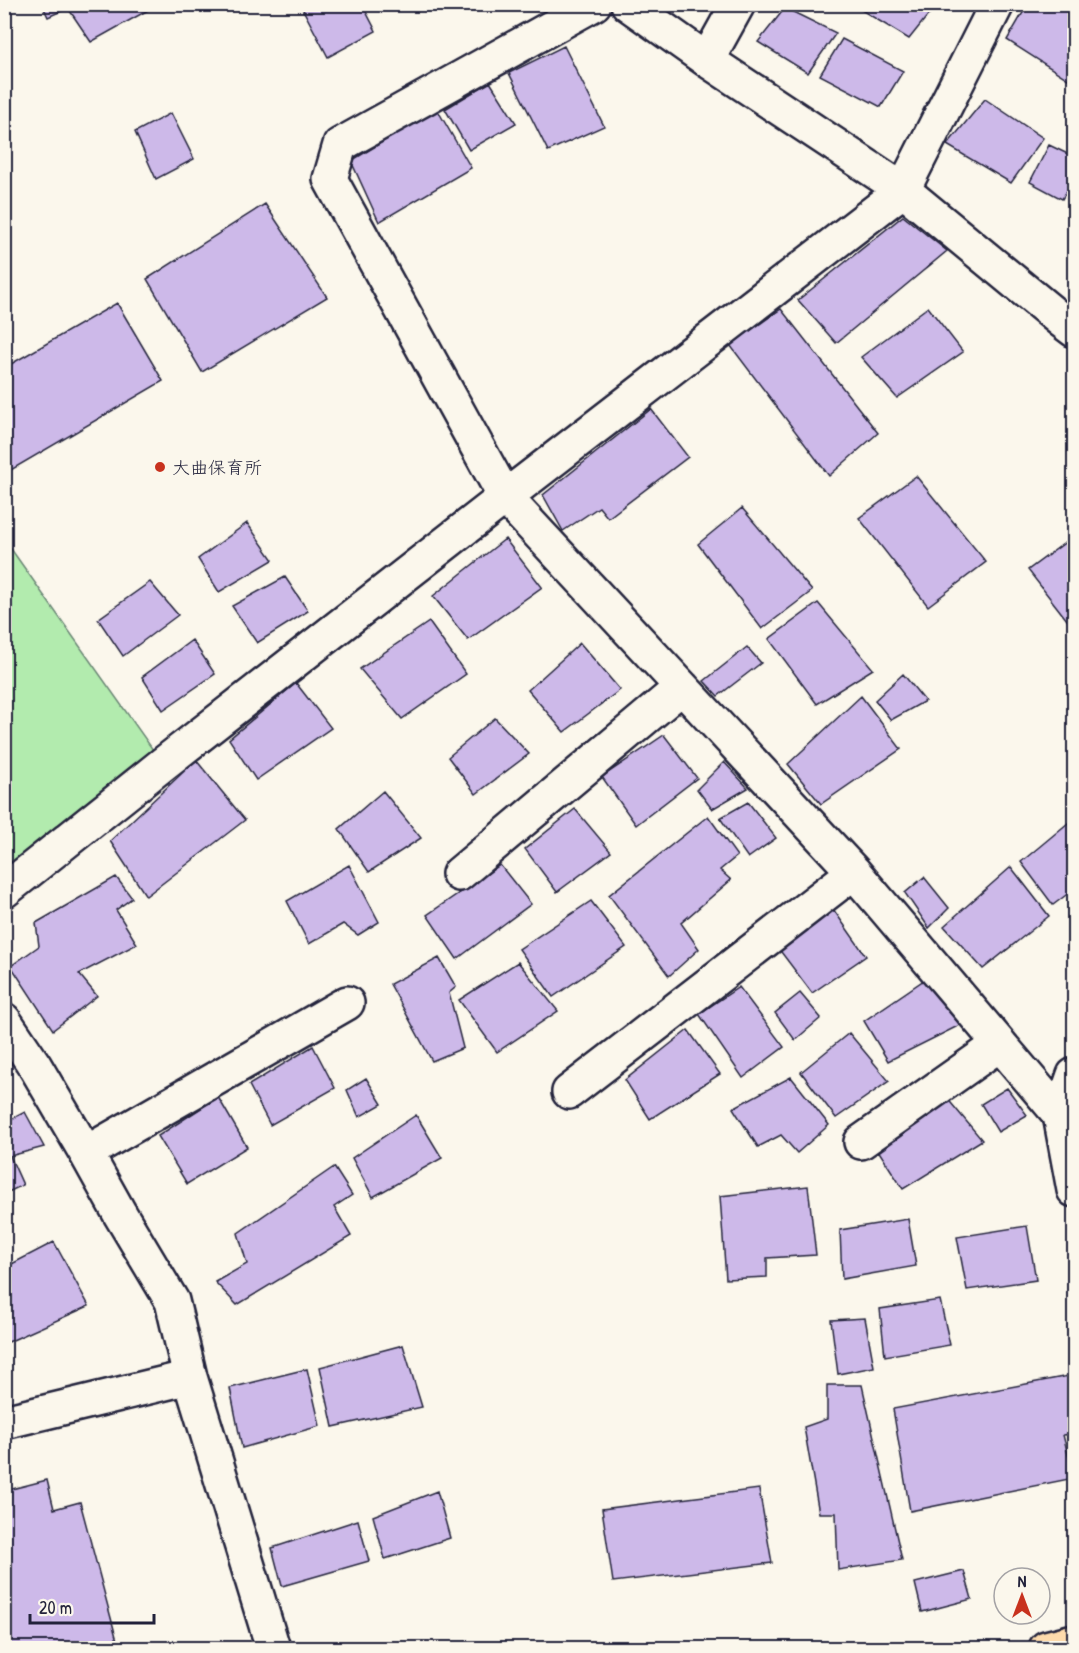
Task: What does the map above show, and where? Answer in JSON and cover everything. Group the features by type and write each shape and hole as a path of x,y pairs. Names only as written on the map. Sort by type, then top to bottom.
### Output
{"highway":[{"path":"1046,1648 1074,1641"}],"street":[{"path":"594,4 340,145 330,179 505,497 854,872 1060,1115 1074,1190"},
{"path":"628,4 707,60 903,190 1070,317"},
{"path":"707,60 738,4"},
{"path":"4,891 505,497 903,190 997,4"},
{"path":"459,874 682,687"},
{"path":"569,1092 854,872"},
{"path":"86,1153 347,1002"},
{"path":"4,1020 35,1066 172,1301 190,1377 273,1648"},
{"path":"861,1142 1000,1044"},
{"path":"1060,1115 1074,1075"},
{"path":"4,1422 190,1377"}],"green space":[{"path":"4,539 163,764 4,873"}],"building":[{"path":"42,4 159,4 91,42 68,8 48,17"},
{"path":"300,4 362,4 376,31 328,57"},
{"path":"860,4 937,4 909,39 858,8"},
{"path":"1028,4 1055,4 1074,14 1074,83 1007,40"},
{"path":"785,8 836,33 808,73 758,42"},
{"path":"842,39 903,71 881,107 820,75"},
{"path":"564,46 604,126 548,151 509,73"},
{"path":"490,82 516,123 469,150 445,109"},
{"path":"985,99 1043,138 1011,183 947,145"},
{"path":"437,109 471,168 379,222 351,161"},
{"path":"171,113 194,159 156,179 135,132"},
{"path":"1049,145 1074,157 1074,178 1062,199 1030,182"},
{"path":"265,204 327,297 202,372 147,279"},
{"path":"903,216 947,251 836,343 798,300"},
{"path":"117,303 163,381 4,474 4,368"},
{"path":"928,307 963,352 897,398 861,357"},
{"path":"781,309 878,433 829,476 730,345"},
{"path":"651,409 688,457 608,518 599,507 563,531 543,495"},
{"path":"916,476 986,562 928,606 859,518"},
{"path":"742,508 812,591 762,629 698,544"},
{"path":"247,523 273,560 219,592 198,559"},
{"path":"1074,536 1074,629 1028,570"},
{"path":"505,539 542,587 468,640 433,596"},
{"path":"285,577 308,611 257,643 232,606"},
{"path":"150,582 178,615 123,656 98,619"},
{"path":"818,603 873,669 817,704 769,639"},
{"path":"429,622 466,674 402,719 360,669"},
{"path":"192,640 215,674 163,710 142,677"},
{"path":"580,643 620,690 564,732 528,690"},
{"path":"747,647 761,663 718,696 704,681"},
{"path":"903,674 925,701 891,720 875,700"},
{"path":"296,683 331,728 256,780 229,739"},
{"path":"861,696 901,749 821,804 788,764"},
{"path":"495,718 529,754 476,794 448,757"},
{"path":"664,735 697,778 636,825 602,777"},
{"path":"196,760 245,820 146,896 110,841"},
{"path":"724,762 748,788 712,809 697,789"},
{"path":"383,791 421,838 369,872 339,829"},
{"path":"748,802 776,838 748,858 720,818"},
{"path":"575,809 611,852 557,892 525,849"},
{"path":"708,816 737,856 720,870 731,880 681,923 699,949 669,976 609,895"},
{"path":"1074,818 1074,889 1053,905 1021,862"},
{"path":"349,865 379,922 358,935 343,924 309,944 287,901"},
{"path":"500,865 531,904 457,959 427,915"},
{"path":"1011,867 1049,916 983,969 944,926"},
{"path":"116,877 132,898 116,910 137,944 79,974 97,996 53,1030 11,966 39,946 36,923"},
{"path":"924,877 949,908 929,928 905,893"},
{"path":"591,901 626,947 553,997 519,949"},
{"path":"833,909 866,956 812,993 778,948"},
{"path":"439,958 456,987 449,993 463,1048 432,1061 390,984"},
{"path":"518,962 558,1011 497,1052 459,1000"},
{"path":"924,980 960,1025 888,1061 864,1021"},
{"path":"739,987 784,1047 743,1078 699,1014"},
{"path":"800,993 821,1018 795,1040 775,1013"},
{"path":"688,1030 720,1074 650,1119 625,1080"},
{"path":"849,1033 889,1081 836,1118 801,1072"},
{"path":"313,1046 335,1088 270,1125 249,1085"},
{"path":"791,1077 829,1125 797,1153 781,1135 758,1147 733,1108"},
{"path":"366,1078 382,1104 359,1117 347,1090"},
{"path":"1007,1088 1027,1115 998,1132 981,1104"},
{"path":"218,1097 247,1147 187,1184 158,1136"},
{"path":"946,1097 982,1140 903,1189 876,1147"},
{"path":"25,1112 44,1147 10,1156 23,1185 4,1194 4,1123"},
{"path":"416,1115 442,1158 373,1197 352,1158"},
{"path":"334,1167 352,1195 334,1207 351,1236 237,1305 215,1282 247,1264 238,1233"},
{"path":"808,1186 816,1255 767,1258 767,1277 726,1279 720,1196"},
{"path":"908,1219 916,1266 842,1279 840,1230"},
{"path":"1027,1226 1036,1280 967,1290 957,1237"},
{"path":"54,1242 89,1306 6,1343 4,1341 4,1268"},
{"path":"940,1300 950,1345 885,1356 880,1309"},
{"path":"865,1318 874,1367 838,1374 831,1320"},
{"path":"403,1345 422,1407 333,1427 320,1367"},
{"path":"307,1369 320,1426 242,1448 230,1388"},
{"path":"1074,1375 1074,1434 1063,1435 1074,1478 910,1511 893,1409"},
{"path":"827,1385 862,1385 902,1560 838,1570 836,1513 819,1513 804,1427 827,1419"},
{"path":"47,1480 54,1509 80,1502 119,1648 4,1648 4,1491"},
{"path":"759,1489 772,1563 613,1582 602,1509"},
{"path":"437,1491 450,1538 385,1559 373,1516"},
{"path":"358,1520 369,1561 282,1586 272,1548"},
{"path":"964,1571 972,1599 922,1612 915,1583"}],"place":[{"name":"大曲保育所","path":"160,467"}]}
